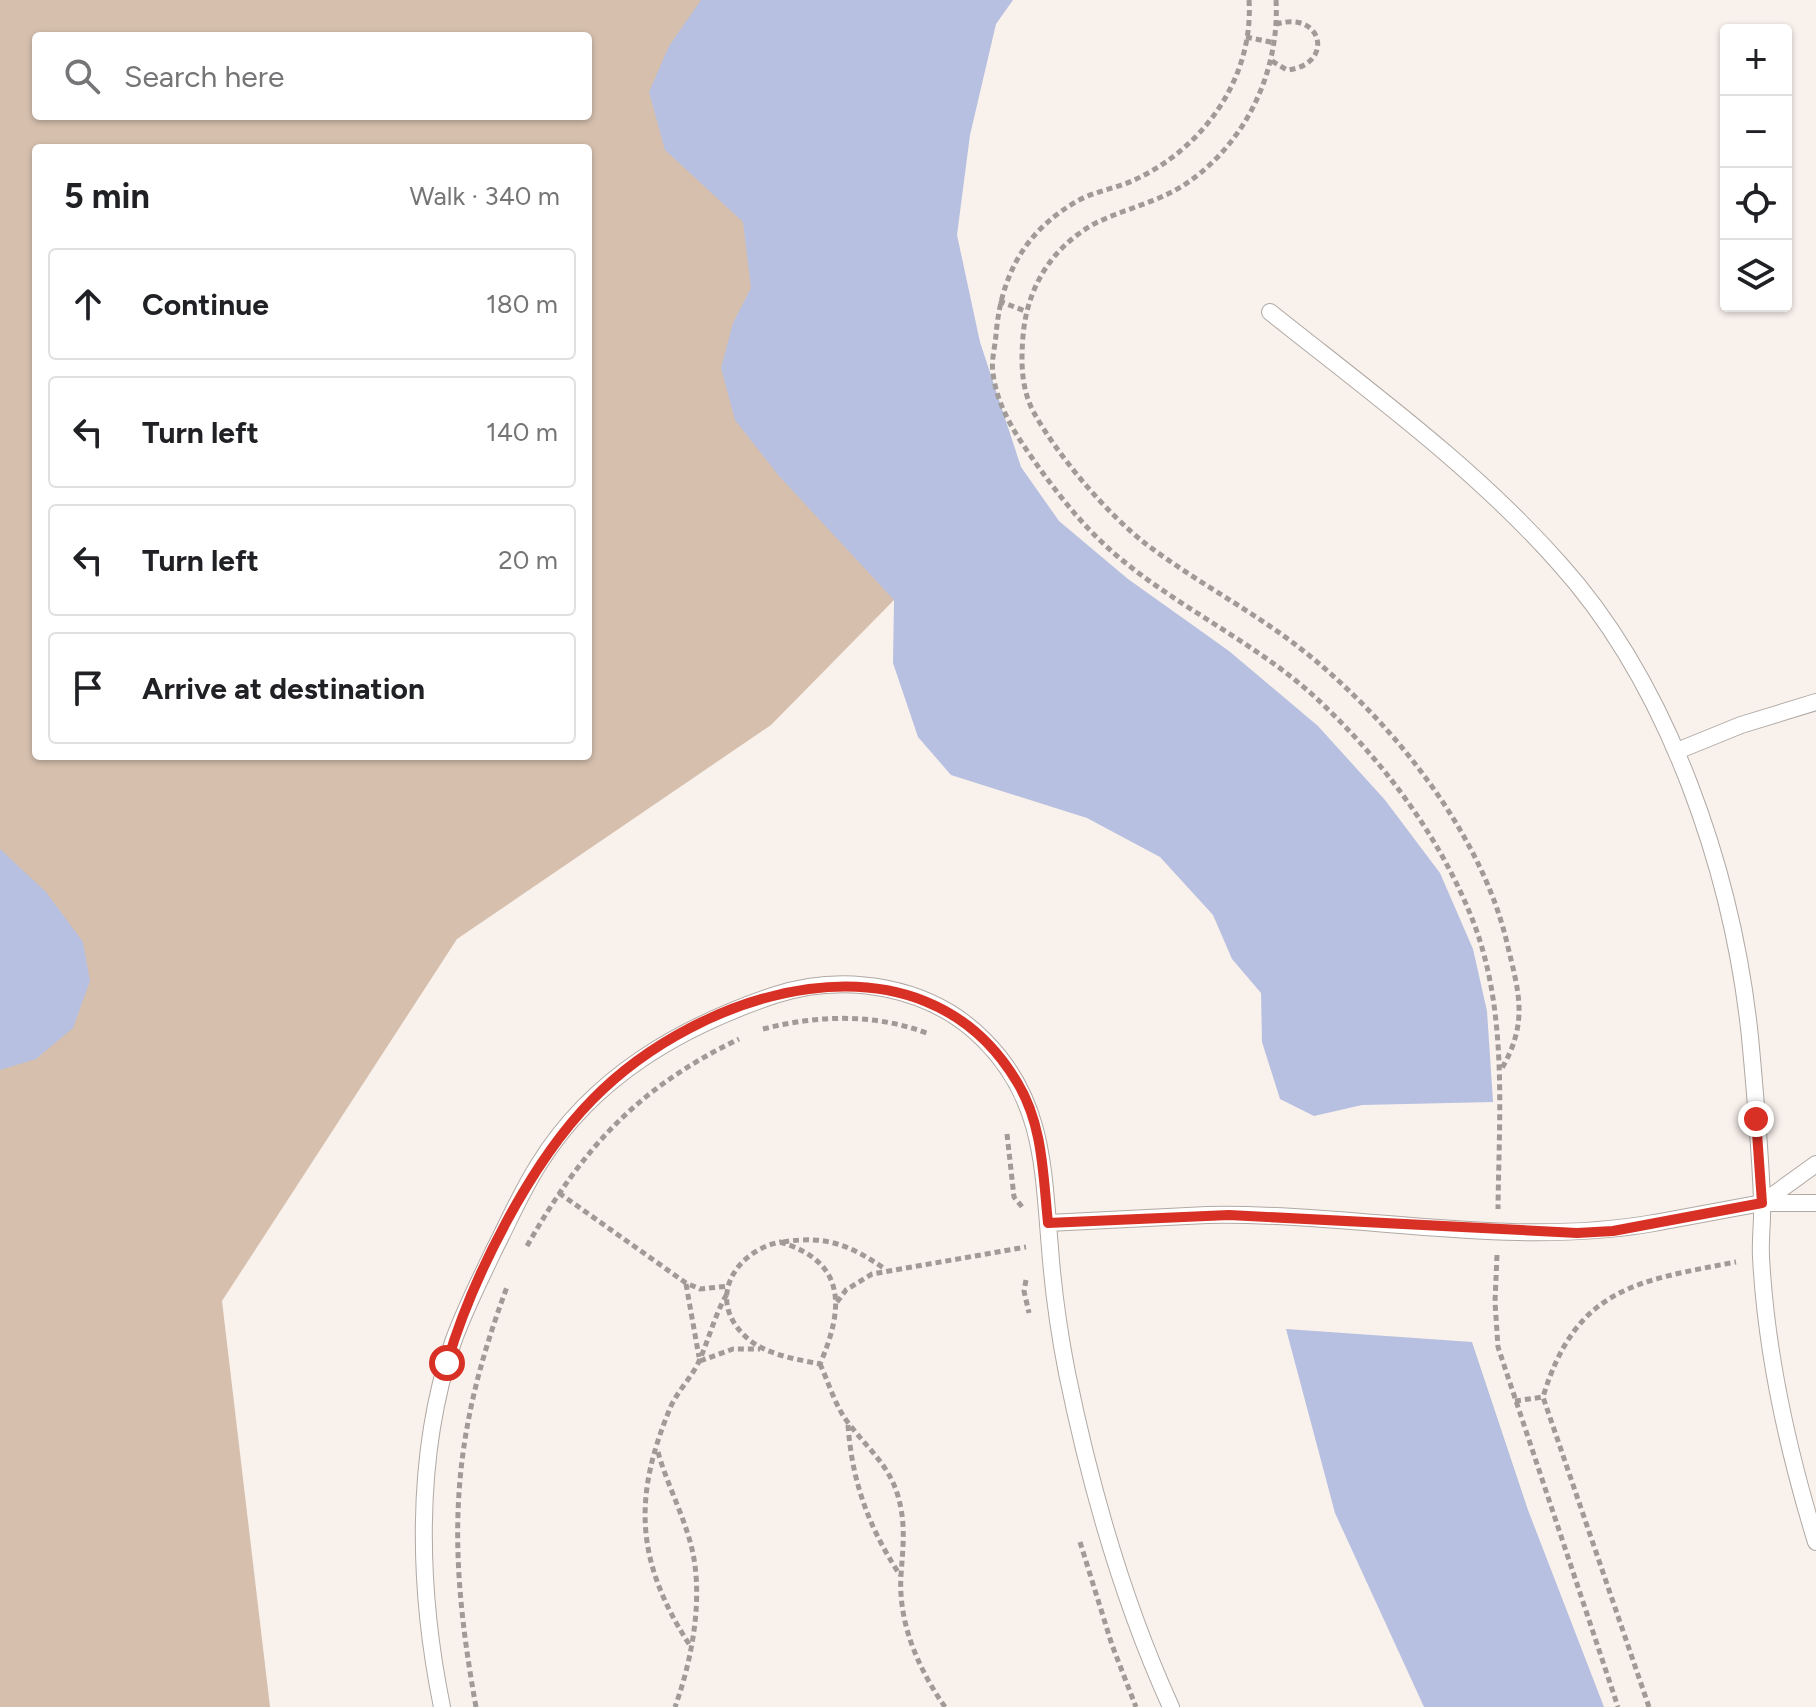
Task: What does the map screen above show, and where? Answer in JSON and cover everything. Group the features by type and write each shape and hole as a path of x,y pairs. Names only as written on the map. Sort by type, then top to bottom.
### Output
{"lane":[{"path":"1270,312 1440,449 1498,500 1561,564 1607,626 1645,687 1677,751 1720,883 1739,961 1750,1035 1762,1203 1761,1257 1786,1429 1816,1542"},
{"path":"1677,751 1741,725 1816,702"},
{"path":"442,1707 427,1612 424,1543 432,1430 441,1383 467,1305 531,1177 571,1122 619,1075 685,1031 789,991 835,985 870,986 936,1003 982,1038 1018,1083 1037,1127 1066,1370 1093,1483 1128,1594 1171,1707"},
{"path":"1762,1203 1816,1164"},
{"path":"1048,1223 1207,1215 1540,1233 1613,1231 1762,1203 1816,1203"}],"path":[{"path":"1249,0 1243,58 1226,98 1201,133 1169,161 1131,182 1082,198 1040,229 1009,271 999,301 992,372 1007,422 1060,498 1125,563 1260,653 1314,697 1363,746 1407,801 1444,860 1474,923 1492,997 1500,1071 1498,1210"},
{"path":"1276,0 1277,24 1272,61 1251,112 1222,152 1185,184 1142,207 1095,224 1060,249 1034,284 1025,311 1020,368 1033,410 1082,480 1143,542 1276,631 1333,676 1403,750 1430,785 1468,846 1500,913 1519,992 1521,1020 1514,1047 1500,1071"},
{"path":"1272,61 1287,70 1304,68 1316,56 1318,40 1309,26 1293,19 1277,24"},
{"path":"1246,37 1275,43"},
{"path":"999,301 1025,311"},
{"path":"756,1031 797,1020 837,1017 882,1021 939,1037"},
{"path":"521,1258 559,1193 588,1151 613,1124 674,1074 744,1036"},
{"path":"1007,1131 1014,1197 1020,1205 1048,1223"},
{"path":"559,1193 686,1283 700,1289 728,1289"},
{"path":"689,1644 661,1593 646,1537 645,1479 658,1452 672,1404 699,1362 709,1327 732,1275 749,1253 780,1242 819,1238 837,1241 886,1270"},
{"path":"1497,1241 1495,1302 1498,1347 1618,1707"},
{"path":"780,1242 814,1256 827,1269 835,1284 836,1303 820,1364 848,1424 854,1479 862,1505 901,1576"},
{"path":"836,1303 858,1280 886,1270 1049,1244"},
{"path":"1649,1707 1543,1397 1554,1361 1573,1330 1600,1303 1632,1285 1655,1278 1761,1257"},
{"path":"476,1707 457,1579 456,1513 469,1409 509,1283"},
{"path":"686,1283 696,1322 699,1362"},
{"path":"728,1289 734,1322 743,1334 769,1350"},
{"path":"699,1362 733,1349 769,1350 820,1364"},
{"path":"1515,1401 1543,1397"},
{"path":"848,1424 869,1444 897,1492 905,1533 901,1576 903,1611 911,1645 925,1677 945,1707"},
{"path":"658,1452 694,1558 696,1615 675,1707"}],"shaded area":[{"path":"0,0 917,0 894,600 771,725 457,939 222,1301 270,1707 0,1707"}],"water":[{"path":"701,0 1013,0 996,24 970,135 957,235 980,342 1021,467 1059,521 1128,579 1229,651 1318,726 1385,800 1440,873 1473,949 1487,1011 1493,1102 1362,1105 1314,1116 1280,1099 1262,1042 1261,993 1232,959 1213,915 1160,857 1087,818 951,775 918,737 893,663 894,600 779,476 735,420 721,368 733,323 751,288 743,222 665,150 649,92 669,46"},
{"path":"0,849 46,892 83,942 90,981 73,1028 36,1059 0,1070"},
{"path":"1286,1329 1472,1342 1528,1510 1604,1707 1424,1707 1335,1513"}],"route":[{"path":"447,1363 467,1305 524,1191 539,1164 571,1122 619,1075 657,1047 715,1017 789,991 835,985 870,986 903,993 936,1003 982,1038 1002,1059 1031,1110 1037,1127 1048,1223 1229,1215 1540,1233 1613,1231 1762,1203 1756,1119"}]}
